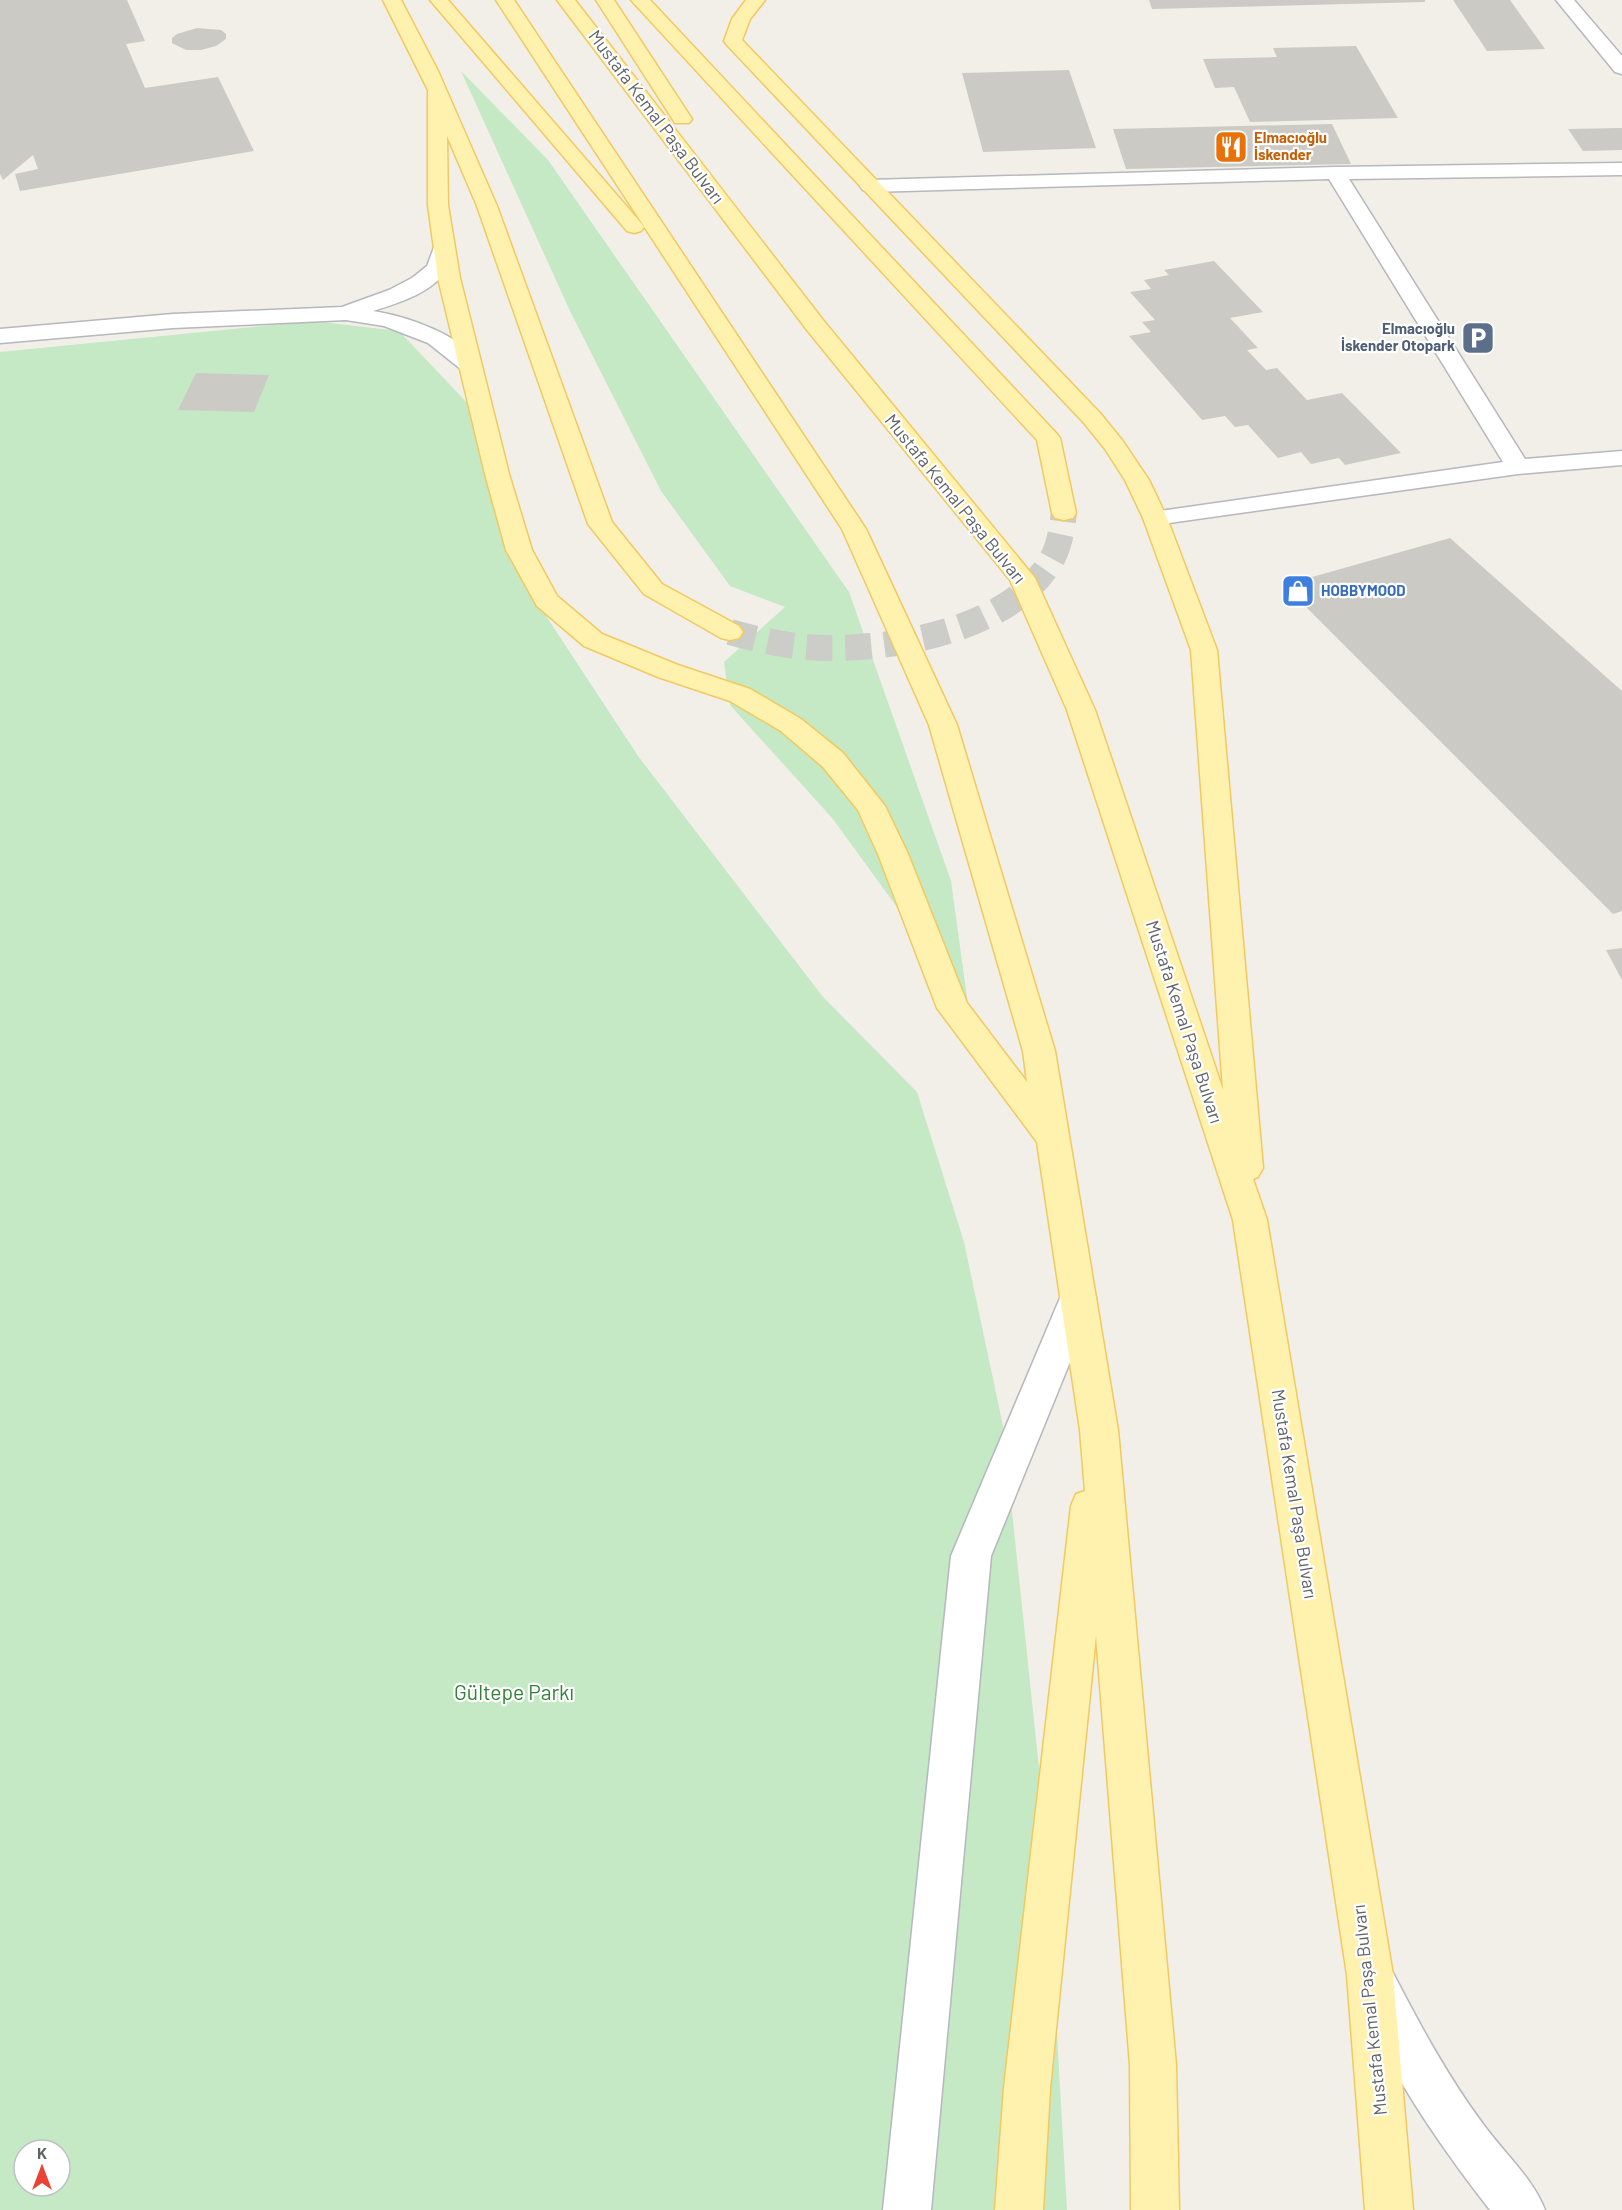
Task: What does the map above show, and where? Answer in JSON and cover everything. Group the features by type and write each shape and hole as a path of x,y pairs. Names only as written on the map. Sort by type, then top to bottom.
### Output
{"main road":[{"path":"392,0 433,81 487,206 600,524 653,589 730,632"},
{"path":"505,0 854,529 943,725 1039,1051 1099,1430 1153,2065 1155,2210"},
{"name":"Mustafa Kemal Paşa Bulvarı","path":"566,0 815,325 1022,578 1081,710 1250,1220 1370,1975 1389,2210"},
{"path":"605,0 815,325"},
{"path":"640,0 1048,438 1064,513"},
{"path":"756,0 743,14 736,27 733,42 1100,427 1137,480 1155,518 1204,650 1250,1220"},
{"path":"432,4 726,333"},
{"path":"674,8 671,25 674,37"},
{"path":"429,36 438,205 449,278 519,550 546,600 593,640 668,671 740,696 791,725 833,760 871,806 893,854 953,1008 1053,1138"},
{"path":"1020,2210 1027,2088 1099,1430"}],"street":[{"path":"1565,0 1622,68"},
{"path":"870,186 1335,173 1622,169"},
{"path":"1335,173 1518,466"},
{"path":"346,313 376,304 411,288 436,269 443,246"},
{"path":"0,336 173,321 346,313 389,320 436,338 471,365"},
{"path":"1155,518 1518,466 1622,458"},
{"path":"907,2210 971,1556 1078,1298"},
{"path":"1370,1975 1412,2058 1460,2132 1521,2210"}],"green space":[{"path":"461,71 548,160 849,592 951,881 968,1005 833,819 730,705 724,662 785,607 730,586 661,491 570,311"},
{"name":"Gültepe Parkı","path":"313,321 399,331 470,406 510,561 638,756 823,997 917,1092 964,1242 1003,1426 1045,1825 1067,2210 0,2210 0,352"}],"building":[{"path":"0,0 127,0 145,41 126,44 145,88 218,77 254,151 20,191 15,174 38,169 33,155 3,180 0,174"},
{"path":"1149,0 1425,0 1425,2 1152,9"},
{"path":"1453,0 1510,0 1545,49 1487,51"},
{"path":"197,28 221,30 226,34 226,39 216,46 201,50 186,50 172,43 172,38 177,34"},
{"path":"1356,46 1398,118 1250,122 1234,87 1215,88 1203,59 1277,57 1273,48"},
{"path":"1069,70 1096,148 983,152 962,73"},
{"name":"Elmacıoğlu İskender","path":"1332,124 1351,164 1126,169 1113,129"},
{"path":"1622,128 1622,150 1583,151 1568,129"},
{"path":"1214,261 1263,312 1230,318 1258,348 1247,350 1266,370 1277,368 1307,400 1342,393 1401,453 1345,465 1339,458 1311,464 1301,452 1278,458 1248,425 1235,427 1225,416 1202,420 1129,336 1151,332 1142,322 1155,320 1130,292 1151,289 1144,280 1169,275 1164,270"},
{"path":"196,373 269,375 254,412 178,410"},
{"path":"1450,538 1622,691 1622,911 1613,914 1284,585"},
{"path":"1622,948 1622,980 1606,950"}],"tunnel":[{"path":"730,632 787,645 837,648 907,641 978,620 1009,604 1034,583 1053,557 1064,513"}],"place":[{"name":"Elmacıoğlu İskender","path":"1231,147"},
{"name":"Elmacıoğlu İskender Otopark","path":"1478,338"},
{"name":"HOBBYMOOD","path":"1298,591"}]}
